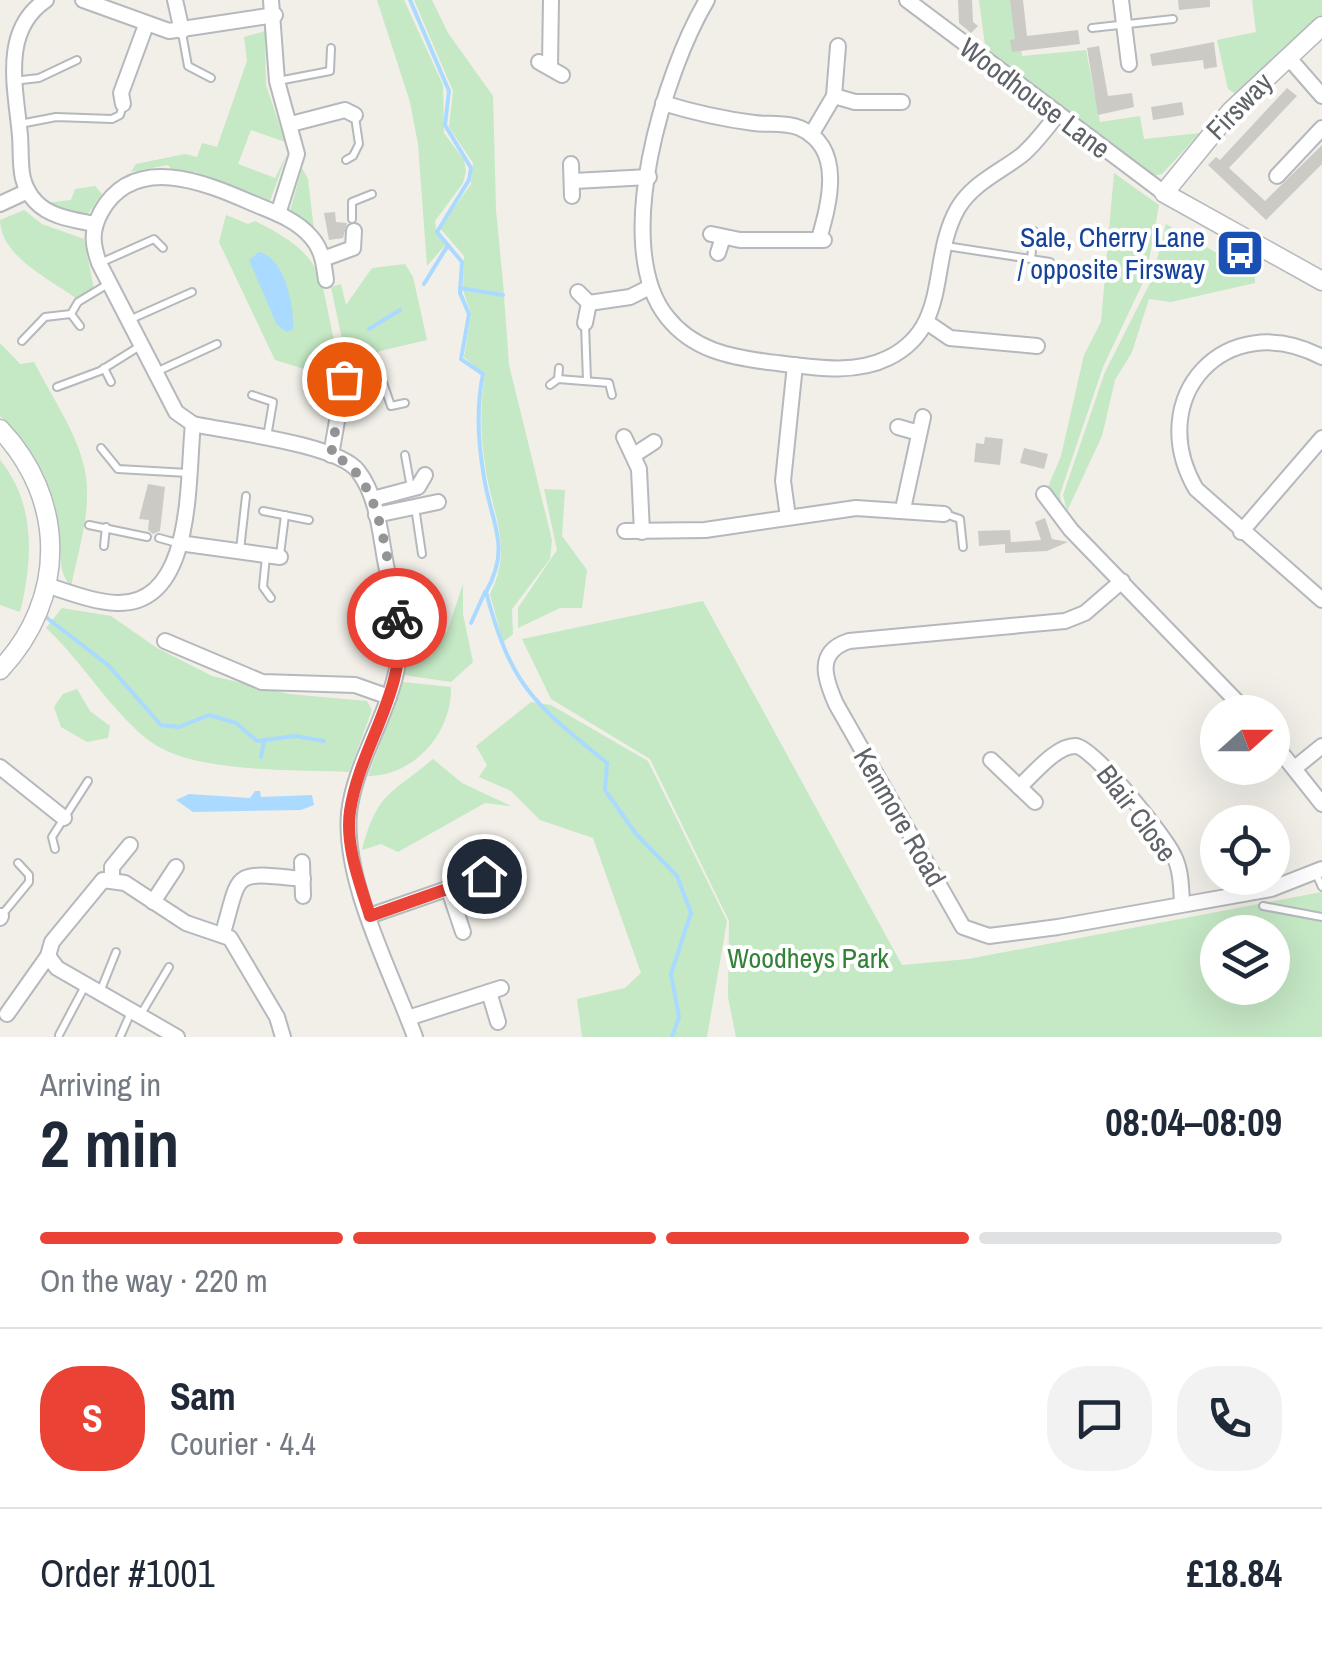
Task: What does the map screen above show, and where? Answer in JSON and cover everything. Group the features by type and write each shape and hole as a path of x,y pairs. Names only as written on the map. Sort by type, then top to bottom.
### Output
{"street":[{"path":"82,0 146,25 182,31 273,8 277,81 297,156 278,214"},
{"path":"175,0 182,31"},
{"path":"550,67 551,0"},
{"path":"707,0 682,44 663,103 649,177 644,247 650,287 677,328 710,350 834,368 872,364 904,348 928,322 947,229 960,204 983,181 1026,152 1057,115"},
{"path":"1121,0 1129,64"},
{"path":"40,2 16,37 8,86 19,124 20,168 28,191 45,210 94,224"},
{"name":"Woodhouse Lane","path":"915,2 1057,115 1164,193"},
{"path":"124,104 121,93 146,25"},
{"name":"Firsway","path":"1164,193 1232,112 1322,26"},
{"path":"811,135 834,96 842,47 821,42"},
{"path":"1288,56 1322,96"},
{"path":"834,96 855,102 902,102"},
{"path":"663,103 754,123 790,126 811,135 828,162 832,182 822,240 766,241 717,236 718,253"},
{"path":"290,121 345,110 355,116"},
{"path":"1276,176 1322,128"},
{"path":"570,164 573,189 649,177"},
{"path":"326,280 323,259 303,228 209,185 165,177 120,188 94,224 93,242 99,263 176,412 193,424 331,455 353,466 374,507 401,648 389,697 350,813 353,863 415,1037"},
{"path":"0,204 28,191"},
{"path":"1164,193 1322,281"},
{"path":"323,259 352,248 353,225"},
{"path":"585,322 583,298 630,297 650,287"},
{"path":"928,322 950,338 1036,346"},
{"path":"1322,357 1276,340 1242,343 1211,363 1183,403 1178,425 1187,474 1211,506 1322,600"},
{"path":"331,455 344,373 338,349"},
{"path":"788,517 784,482 795,365"},
{"path":"344,373 372,368"},
{"path":"903,509 922,417"},
{"path":"49,586 113,603 139,600 167,581 179,543 193,424"},
{"path":"898,427 918,433"},
{"path":"0,429 25,460 43,499 53,547 49,586 24,640 0,669"},
{"path":"624,437 634,455 642,489 642,532"},
{"path":"1241,532 1322,438"},
{"path":"634,455 654,442"},
{"path":"413,498 425,475"},
{"path":"1044,494 1071,530 1231,695"},
{"path":"374,507 413,498 438,502"},
{"path":"625,531 705,530 856,508 944,514"},
{"path":"179,543 273,556"},
{"name":"Kenmore Road","path":"1122,581 1076,618 849,641 830,651 824,670 836,704 954,914 971,933 989,936 1272,889 1320,877"},
{"path":"184,650 190,634"},
{"path":"165,641 262,682 355,685 389,697"},
{"name":"Blair Close","path":"1019,787 1069,746 1089,751 1168,844 1180,873 1182,902"},
{"path":"1296,767 1322,746"},
{"path":"991,760 1035,802"},
{"path":"1290,760 1322,804"},
{"path":"0,768 64,818"},
{"path":"112,879 112,867 130,845"},
{"path":"302,862 303,896"},
{"path":"153,902 176,868"},
{"path":"223,933 237,882 255,876 303,879"},
{"path":"370,916 484,876"},
{"path":"6,1014 48,956 52,942 96,885 112,879 186,924 223,933 238,946 278,1018 283,1037"},
{"path":"448,887 463,932"},
{"path":"48,956 57,968 177,1037"},
{"path":"408,1018 495,990 498,1022"}],"lane":[{"path":"1092,28 1173,19"},
{"path":"182,31 188,66 211,78"},
{"path":"277,81 330,71 331,48"},
{"path":"8,86 78,60"},
{"path":"19,124 56,117 112,119 120,115 124,104"},
{"path":"346,160 359,144 355,116"},
{"path":"353,225 352,202 372,194"},
{"path":"1030,259 1034,230"},
{"path":"99,263 154,239 163,248"},
{"path":"944,246 1050,262"},
{"path":"71,314 78,302 109,284"},
{"path":"128,320 192,292"},
{"path":"71,314 80,326"},
{"path":"22,341 46,316 71,314"},
{"path":"585,322 587,381"},
{"path":"155,373 217,344"},
{"path":"57,387 104,368 141,345"},
{"path":"104,368 111,382"},
{"path":"372,368 380,374 391,406 405,403"},
{"path":"550,386 558,379 559,368"},
{"path":"558,379 608,383 612,395"},
{"path":"252,394 273,402 266,440"},
{"path":"101,448 118,469 188,473"},
{"path":"405,455 422,554"},
{"path":"240,550 246,496"},
{"path":"263,511 310,520"},
{"path":"944,514 960,519 963,548"},
{"path":"271,598 263,588 286,516"},
{"path":"89,525 147,536"},
{"path":"104,546 106,527"},
{"path":"159,538 179,543"},
{"path":"394,602 422,592"},
{"path":"55,849 52,837 88,781"},
{"path":"0,917 29,882 29,875 18,863"},
{"path":"1264,906 1322,918"},
{"path":"59,1034 116,952"},
{"path":"120,1037 168,967"}],"green space":[{"path":"377,0 404,0 443,85 444,133 464,160 463,183 435,221 437,235 446,244 427,266 418,144 410,102"},
{"path":"414,0 432,0 448,33 493,96 496,210 504,293 463,287 464,256 440,228 471,184 473,163 449,127 453,91"},
{"path":"979,0 1016,0 1022,56 1086,50 1100,122 1140,116 1144,139 1200,133 1162,174 1148,177 986,53"},
{"path":"1252,0 1322,0 1322,21 1237,95 1228,89 1217,40 1256,32"},
{"path":"265,31 266,85 285,142 251,130 238,164 275,178 287,154 270,201 195,172 174,171 168,165 131,172 136,164 185,154 197,157 202,143 217,147 247,61 244,37"},
{"path":"302,168 308,179 314,230 290,211"},
{"path":"1114,173 1159,205 1146,276 1103,367 1060,494 1062,510 1048,487 1061,456 1084,355 1101,322"},
{"path":"95,186 102,194 87,215 56,210 46,203 71,200 75,189"},
{"path":"24,210 42,224 84,239 94,289 77,299 41,275 8,245 0,220"},
{"path":"226,215 248,224 255,221 278,233 316,269 335,345 328,347 334,378 275,360 219,242"},
{"path":"1166,224 1255,275 1255,283 1171,302 1149,299 1132,352 1115,380 1102,436 1067,511 1063,495 1105,372 1152,279"},
{"path":"405,264 413,277 427,340 380,351 354,364 348,343 343,344 331,287 341,284 346,305 372,268"},
{"path":"463,290 504,297 509,365 552,540 550,559 512,609 513,634 503,642 490,594 501,551 482,442 485,375 464,357 471,314"},
{"path":"0,343 20,364 34,362 72,432 83,462 87,504 71,587 61,566 59,527 46,480 22,439 0,416"},
{"path":"0,460 12,477 26,514 29,553 20,612 0,605"},
{"path":"544,489 565,490 562,536 587,570 582,608 560,608 518,628 518,608 557,550"},
{"path":"463,584 463,614 473,662 451,682 404,675 409,655 447,632"},
{"name":"Woodheys Park","path":"703,601 902,965 968,959 1200,915 1200,1005 1290,1005 1290,915 1200,915 1322,892 1322,1037 736,1037 728,997 729,921 650,759 551,699 522,639"},
{"path":"62,608 111,616 157,648 212,676 289,694 367,701 372,710 349,772 219,765 193,760 151,742 46,628"},
{"path":"403,682 451,687 445,720 415,760 401,769 368,776"},
{"path":"77,689 90,711 110,726 108,738 87,742 61,727 54,707 63,694"},
{"path":"531,702 551,705 648,761 727,921 707,1037 582,1037 577,999 625,988 641,973 593,838 540,820 511,791 479,777 487,765 476,746"},
{"path":"433,759 462,783 511,806 485,803 398,852 381,844 362,850 380,804"}],"water":[{"path":"259,252 275,263 286,284 293,319 293,329 287,332 277,325 249,260"},
{"path":"260,791 261,797 312,795 314,805 301,810 193,812 176,800 189,794 250,798"}],"building":[{"path":"958,0 972,0 973,22 978,26 971,33 959,23"},
{"path":"1010,0 1023,0 1027,36 1078,30 1080,44 1012,52 1010,40 1015,39"},
{"path":"1178,0 1210,0 1210,7 1179,10"},
{"path":"1214,42 1217,67 1204,69 1203,60 1152,66 1150,54"},
{"path":"1099,46 1108,96 1132,93 1134,107 1098,115 1087,48"},
{"path":"1287,88 1297,96 1229,168 1265,201 1322,145 1322,164 1266,220 1208,165 1216,157 1220,160"},
{"path":"1182,102 1184,115 1153,120 1151,107"},
{"path":"335,212 336,222 347,223 343,238 329,240 324,213"},
{"path":"985,437 1003,439 1000,465 974,462 976,443 984,444"},
{"path":"1024,448 1048,454 1044,469 1020,463"},
{"path":"148,484 165,487 160,531 153,534 148,530 149,520 139,519"},
{"path":"1045,518 1052,539 1068,542 1047,551 1005,553 1005,544 979,546 978,531 1010,530 1011,542 1041,540 1035,522"}],"waterway":[{"path":"410,0 449,91 445,125 471,168 469,180 437,232 462,262 460,293 469,314 461,359 483,374 480,451 499,547 486,592 505,650 528,690 560,724 607,763 605,790 636,834 677,876 691,913 671,974 679,1017 672,1037"},
{"path":"424,284 448,245"},
{"path":"460,288 503,295"},
{"path":"369,329 400,310"},
{"path":"471,623 485,592"},
{"path":"47,618 108,665 161,725 179,727 209,715 236,723 257,741 295,736 324,741"},
{"path":"261,757 264,741"}],"way so far":[{"path":"344,379 331,455 360,473 373,499 397,618"}],"place":[{"name":"Sale, Cherry Lane / opposite Firsway","path":"1240,253"}],"route":[{"path":"397,618 401,648 396,676 350,813 353,863 370,916 484,876"}]}
